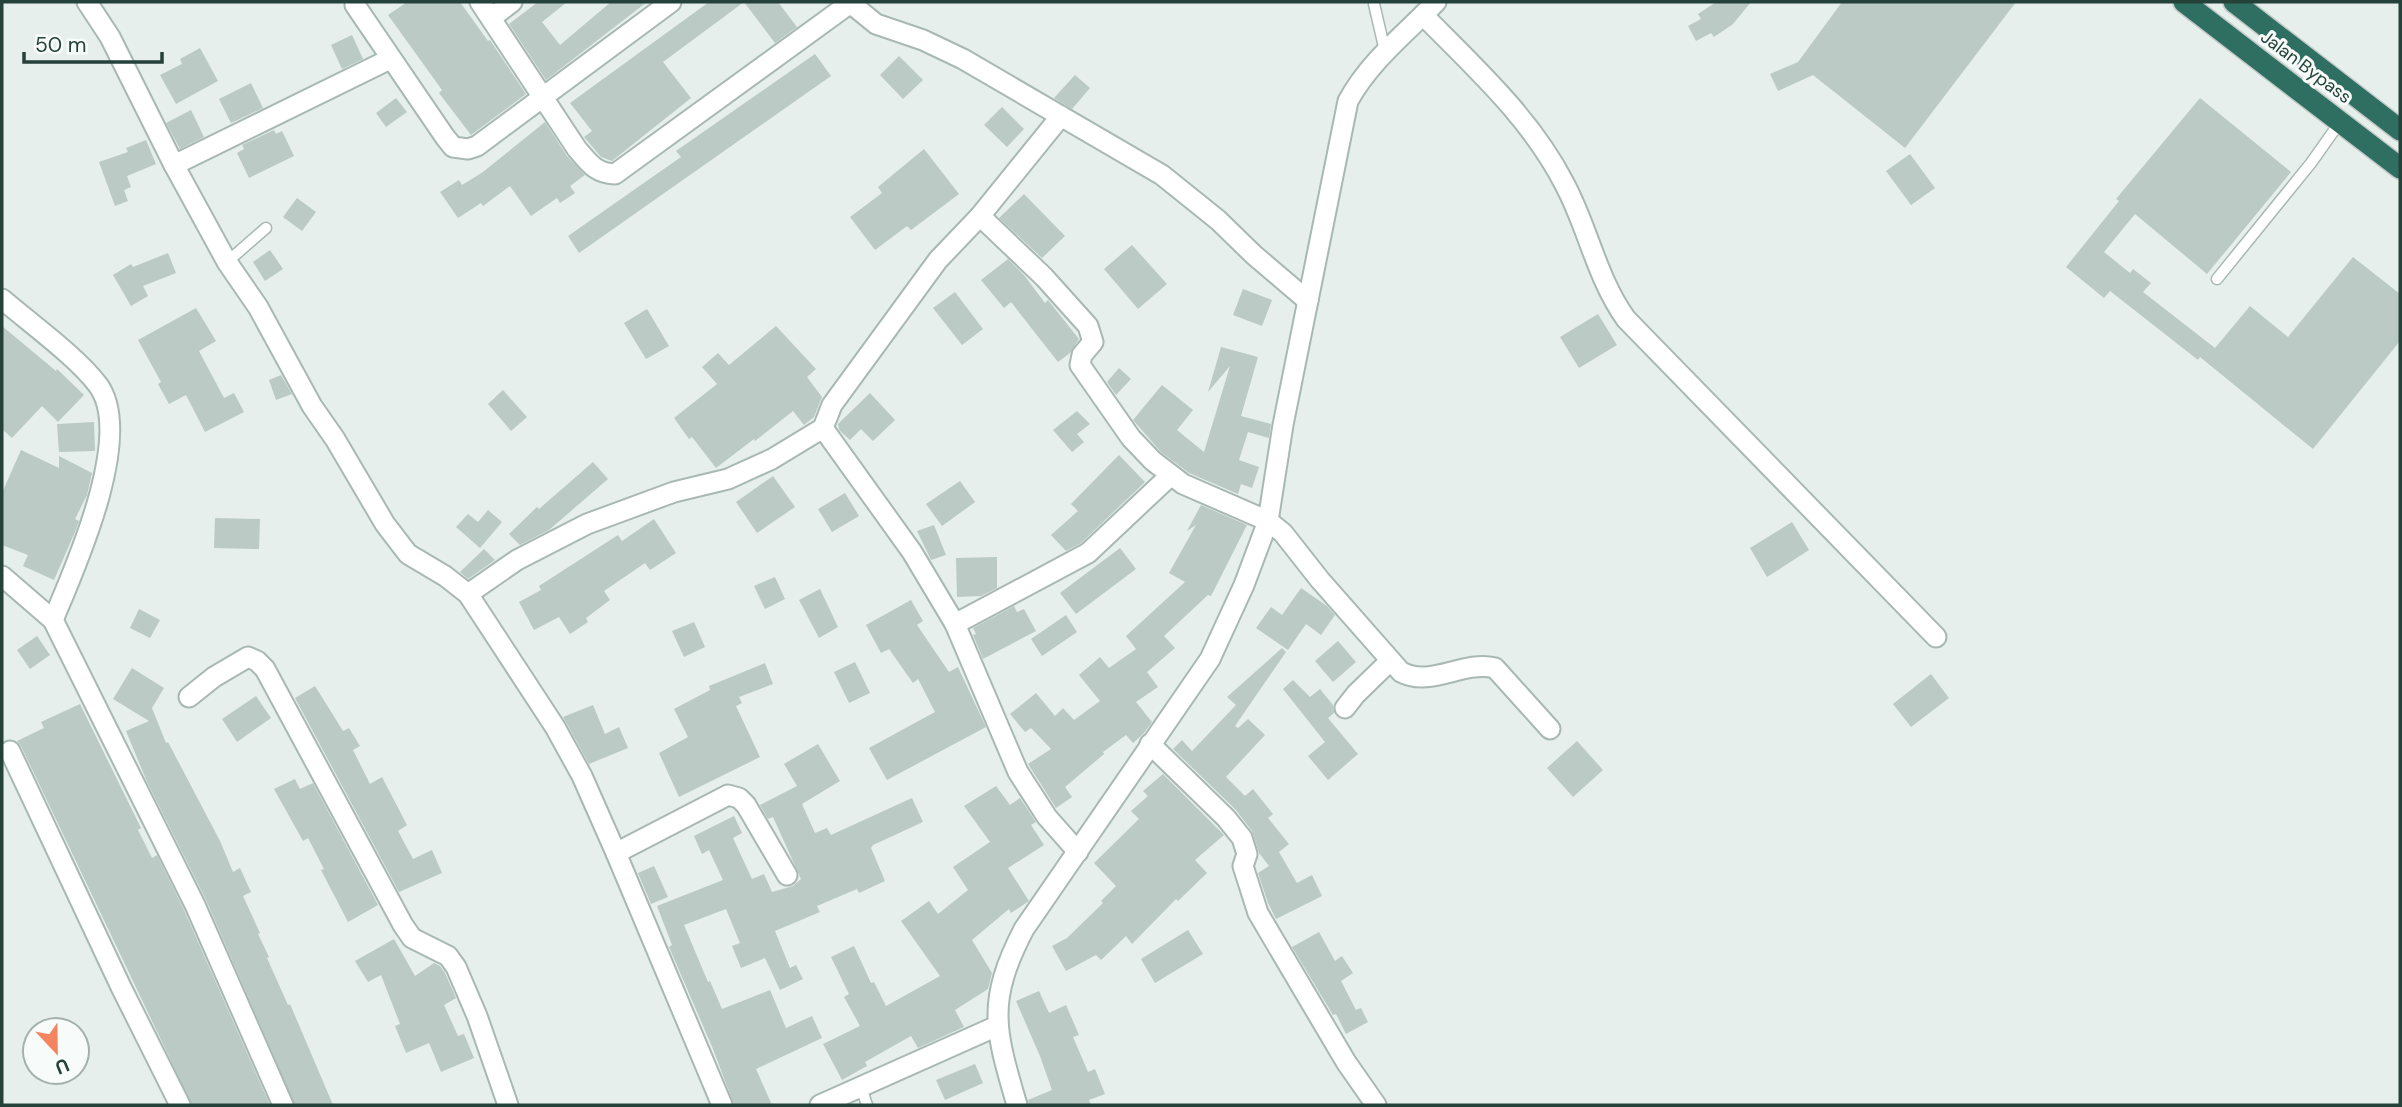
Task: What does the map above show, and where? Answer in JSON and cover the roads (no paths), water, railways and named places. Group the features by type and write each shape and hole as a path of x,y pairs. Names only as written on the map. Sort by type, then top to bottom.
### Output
{"highway":[{"name":"Jalan Bypass","path":"2184,2 2400,168"},
{"name":"Jalan Bypass","path":"2234,2 2400,130"}],"street":[{"path":"87,2 110,37 174,165 228,262 258,307 312,405 401,547 468,594 555,726 582,776 616,853 722,1105"},
{"path":"512,2 485,10 577,149 593,169 603,173 615,174 849,3 876,24 923,40 963,59 1162,175 1218,220 1308,301"},
{"path":"356,3 390,59 445,137 453,147 460,149 477,146 671,2"},
{"path":"1017,1105 1000,1047 997,1026 998,997 1011,953 1024,929 1210,659 1244,585 1268,520 1283,425 1346,110 1356,87 1385,51 1430,9 1501,94 1541,146 1565,183 1605,286 1626,319 1936,637"},
{"path":"174,165 390,59"},
{"path":"468,594 517,560 587,524 634,505 740,474 772,459 823,428 832,405 938,260 980,216 1061,116"},
{"path":"980,216 1044,277 1088,326 1093,342 1080,360 1083,370 1131,438 1153,461 1183,484 1268,520 1292,543 1320,580 1401,672 1412,678 1428,678 1482,665 1495,668 1550,729"},
{"path":"2,299 72,359 98,385 107,401 111,442 87,540 53,620"},
{"path":"823,428 912,552 955,624 1018,772 1047,817 1077,852"},
{"path":"955,624 1088,553 1171,475"},
{"path":"2,576 53,620 195,905 283,1105"},
{"path":"190,697 214,677 248,657 265,669 403,925 412,938 448,956 456,967 477,1016 508,1105"},
{"path":"1345,708 1390,661"},
{"path":"1150,744 1226,818 1242,838 1247,854 1243,866 1258,913 1346,1062 1377,1105"},
{"path":"9,751 180,1105"},
{"path":"616,853 728,794 739,798 746,805 787,875"},
{"path":"820,1105 864,1096 997,1026"}],"lane":[{"path":"1374,4 1385,51"},
{"path":"2217,279 2311,163 2340,122"},
{"path":"228,262 265,228"}]}
